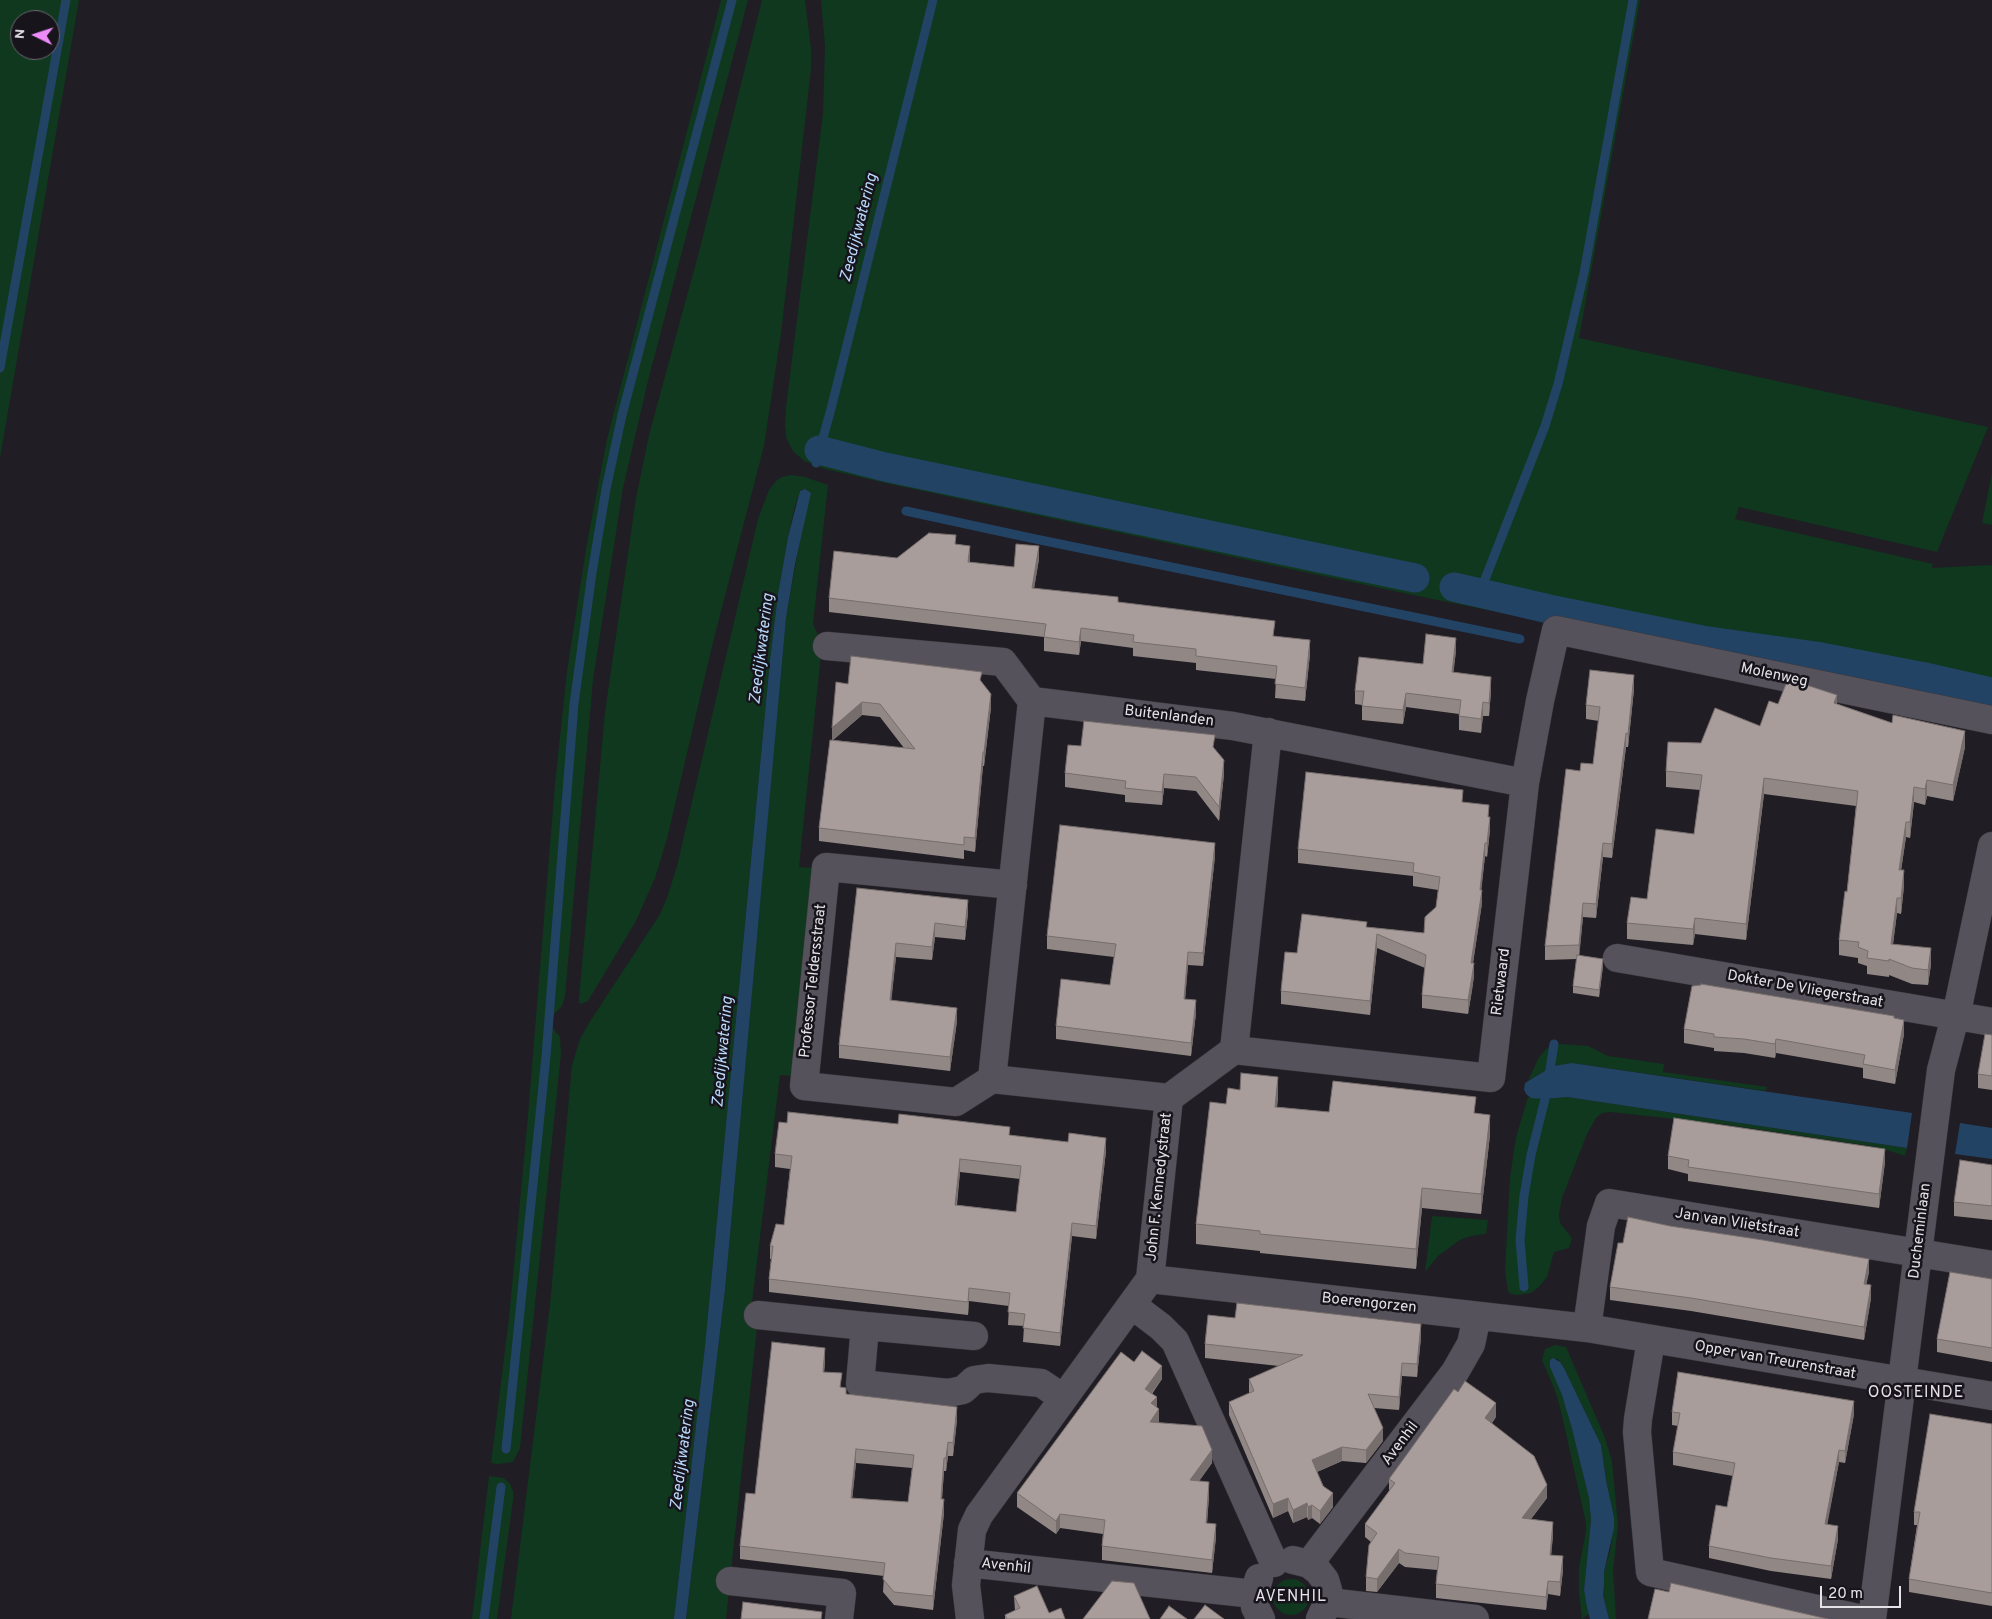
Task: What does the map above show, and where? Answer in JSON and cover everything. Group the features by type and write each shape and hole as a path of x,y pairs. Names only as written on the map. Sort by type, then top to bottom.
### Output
{"street":[{"name":"Molenweg","path":"1556,630 1992,720"},
{"name":"Rietwaard","path":"1234,1050 1491,1078 1525,783 1540,701 1556,630"},
{"path":"827,646 1003,662 1032,701 992,1079 1169,1098"},
{"name":"Buitenlanden","path":"1032,701 1162,716 1268,732 1525,783"},
{"path":"1234,1050 1268,732"},
{"name":"Ducheminlaan","path":"1872,1619 1942,1070 1992,846"},
{"name":"Professor Teldersstraat","path":"992,1079 956,1102 804,1086 826,867 1013,885"},
{"name":"Dokter De Vliegerstraat","path":"1617,958 1992,1022"},
{"name":"John F. Kennedystraat","path":"970,1619 966,1596 968,1563 972,1530 979,1515 1150,1279 1169,1098 1234,1050"},
{"name":"Jan van Vlietstraat","path":"1587,1328 1601,1226 1609,1203 1992,1265"},
{"name":"Boerengorzen","path":"1150,1279 1587,1328"},
{"path":"1132,1304 1161,1327 1174,1341 1274,1563 1298,1560 1309,1564 1318,1571 1325,1580 1328,1590 1324,1610 1475,1619"},
{"path":"758,1315 974,1336"},
{"name":"Avenhil","path":"1309,1564 1455,1372 1471,1344 1477,1316"},
{"path":"866,1326 860,1384 948,1393 963,1390 974,1380 988,1378 1041,1383 1063,1398"},
{"name":"Opper van Treurenstraat","path":"1587,1328 1992,1396"},
{"path":"1651,1340 1637,1432 1650,1572 1862,1619"},
{"name":"Avenhil","path":"968,1563 1257,1607 1256,1582 1264,1571 1274,1563"},
{"path":"730,1581 842,1593 839,1619"}],"green space":[{"path":"0,0 79,0 0,458"},
{"path":"721,0 748,0 648,381 623,488 593,680 565,996 562,1006 554,1014 551,1021 552,1027 560,1037 561,1054 520,1448 513,1462 491,1463 509,1318 527,1127 555,784 567,671 587,543 607,439"},
{"path":"762,0 805,0 811,48 811,69 781,334 764,446 713,642 667,839 655,878 636,921 588,1001 581,1004 579,1003 579,998 605,712 636,498 649,435 700,248"},
{"path":"821,0 1640,0 1579,338 1988,427 1937,552 1739,507 1735,519 1933,564 1932,568 1992,565 1992,711 1413,595 890,484 825,469 804,461 793,451 786,437 785,425 823,113 825,46"},
{"path":"1992,473 1992,525 1982,523"},
{"path":"791,475 805,477 828,485 813,624 822,644 799,867 813,868 792,1076 780,1075 751,1310 758,1317 726,1619 686,1619 725,1290 786,618 801,533 803,489 800,491 795,506 788,537 778,594 770,660 705,1346 674,1619 511,1619 550,1304 572,1065 580,1039 589,1023 659,916 667,898 677,866 758,519 769,490 776,481"},
{"path":"1560,1044 1588,1046 1608,1056 1664,1064 1663,1072 1767,1087 1765,1091 1572,1063 1553,1066 1528,1081 1538,1059 1544,1051 1549,1047"},
{"path":"1528,1097 1545,1099 1567,1097 1907,1148 1905,1156 1878,1147 1722,1124 1610,1112 1602,1113 1596,1118 1587,1134 1562,1198 1559,1214 1560,1223 1572,1238 1569,1248 1554,1252 1547,1277 1539,1287 1531,1293 1517,1295 1511,1294 1508,1291 1505,1270 1510,1177 1516,1137"},
{"path":"1432,1216 1488,1220 1486,1234 1460,1240 1438,1256 1425,1272"},
{"path":"1555,1345 1566,1347 1605,1438 1612,1461 1618,1526 1613,1570 1616,1619 1609,1619 1603,1594 1604,1572 1611,1547 1614,1517 1601,1445 1564,1368 1557,1358 1550,1367 1562,1395 1589,1498 1591,1520 1584,1590 1589,1614 1582,1619 1579,1567 1586,1523 1560,1407 1542,1360 1545,1349"},
{"path":"489,1476 504,1478 510,1484 513,1491 513,1500 497,1619 472,1619"},
{"path":"1291,1579 1298,1580 1304,1584 1308,1590 1308,1604 1304,1610 1298,1614 1291,1615 1284,1614 1278,1610 1274,1604 1273,1597 1274,1590 1278,1584 1284,1580"}],"water":[{"path":"805,489 811,493 795,564 786,618 725,1290 686,1619 674,1619 705,1346 770,660 778,594 788,537 800,491"},
{"path":"1572,1063 1912,1113 1907,1148 1567,1097 1531,1098 1526,1094 1524,1089 1525,1083 1553,1066"},
{"path":"1960,1123 1992,1128 1992,1159 1955,1154"},
{"path":"1553,1358 1560,1362 1564,1368 1601,1445 1614,1517 1614,1528 1604,1572 1603,1595 1609,1619 1590,1619 1587,1607 1584,1590 1591,1520 1589,1498 1562,1395 1550,1367 1550,1360"}],"building":[{"path":"929,533 956,535 955,544 970,546 968,562 1014,567 1016,544 1039,546 1032,588 1118,597 1118,602 1275,621 1273,636 1310,640 1305,688 1275,684 1277,666 1196,656 1196,649 1133,642 1134,635 1081,628 1079,642 1044,637 1046,624 829,598 834,551 897,558"},
{"path":"1426,634 1456,638 1452,672 1491,677 1489,703 1483,702 1481,719 1459,716 1461,700 1406,693 1403,710 1362,706 1364,691 1355,691 1359,657 1423,664"},
{"path":"851,656 982,672 980,680 991,694 983,752 975,838 964,837 964,845 819,828 830,740 915,749 880,704 862,702 832,728 836,682 848,684"},
{"path":"1590,670 1634,675 1628,734 1626,733 1612,844 1603,843 1596,904 1583,903 1579,945 1545,946 1566,769 1580,771 1581,763 1593,764 1600,707 1586,705"},
{"path":"1788,679 1837,695 1834,703 1892,723 1893,715 1965,731 1953,785 1927,780 1925,789 1914,787 1910,822 1906,822 1899,870 1904,870 1901,898 1897,898 1891,944 1931,948 1928,970 1912,968 1889,959 1889,961 1867,958 1868,951 1858,947 1859,942 1839,940 1845,891 1847,892 1858,791 1764,778 1746,924 1695,918 1693,929 1627,923 1631,897 1647,899 1656,829 1694,834 1702,775 1666,771 1668,742 1701,743 1715,708 1760,726 1769,701 1778,704"},
{"path":"1084,721 1215,735 1213,747 1224,760 1219,807 1196,777 1164,774 1162,792 1125,788 1126,781 1065,773 1068,745 1081,746"},
{"path":"1306,772 1463,790 1462,802 1489,805 1488,817 1490,817 1487,843 1485,843 1480,890 1482,890 1471,963 1474,963 1468,1000 1422,995 1426,955 1377,934 1370,1001 1281,991 1285,952 1297,953 1302,914 1367,922 1366,927 1424,933 1425,917 1436,907 1440,877 1413,872 1414,863 1298,849"},
{"path":"1060,825 1215,843 1203,953 1188,952 1184,999 1196,1000 1191,1043 1056,1026 1061,979 1110,985 1116,944 1047,936"},
{"path":"857,888 968,900 965,927 935,923 932,947 896,943 890,1000 957,1008 950,1057 839,1045"},
{"path":"1577,955 1603,959 1599,990 1573,986"},
{"path":"1701,984 1894,1016 1894,1018 1904,1020 1895,1070 1863,1064 1865,1055 1776,1039 1775,1044 1714,1037 1714,1034 1684,1029 1692,986"},
{"path":"1985,1034 1992,1035 1992,1076 1978,1074"},
{"path":"1241,1073 1278,1077 1275,1107 1329,1112 1333,1081 1476,1097 1474,1113 1490,1115 1481,1194 1422,1188 1416,1249 1260,1234 1260,1231 1196,1224 1210,1102 1226,1104 1228,1088 1240,1090"},
{"path":"788,1112 898,1124 899,1114 1010,1127 1009,1135 1068,1142 1069,1133 1106,1138 1096,1226 1072,1223 1060,1333 1023,1328 1025,1314 1008,1312 1010,1293 969,1288 968,1302 769,1279 773,1246 770,1246 776,1224 784,1225 792,1156 775,1154 779,1122 787,1123","holes":["960,1159 1021,1166 1016,1212 955,1205"]},
{"path":"1674,1118 1885,1149 1879,1194 1688,1167 1689,1160 1668,1156"},
{"path":"1960,1160 1992,1165 1992,1206 1954,1202"},
{"path":"1628,1217 1670,1226 1869,1259 1864,1284 1871,1285 1864,1327 1691,1298 1610,1287 1618,1243 1623,1243"},
{"path":"1950,1272 1992,1279 1992,1348 1937,1339"},
{"path":"1237,1303 1421,1324 1417,1364 1402,1363 1399,1397 1368,1394 1383,1428 1366,1450 1342,1447 1312,1460 1323,1486 1333,1493 1320,1511 1312,1505 1308,1507 1307,1503 1293,1510 1288,1498 1273,1504 1229,1402 1254,1391 1249,1379 1303,1355 1205,1344 1208,1315 1235,1318"},
{"path":"772,1342 825,1348 823,1372 842,1373 840,1387 846,1388 846,1394 957,1407 953,1443 948,1442 946,1458 944,1458 941,1499 944,1499 933,1596 894,1592 883,1579 885,1563 740,1546 746,1493 755,1494","holes":["856,1449 914,1455 908,1502 851,1498"]},
{"path":"1142,1351 1162,1366 1145,1389 1157,1397 1151,1403 1159,1409 1150,1422 1202,1426 1212,1450 1190,1480 1209,1482 1206,1523 1216,1524 1212,1560 1102,1546 1105,1520 1060,1514 1056,1521 1017,1493 1121,1352 1134,1362"},
{"path":"1678,1372 1854,1401 1845,1451 1839,1450 1825,1524 1838,1526 1831,1566 1771,1558 1709,1546 1716,1505 1727,1507 1735,1463 1673,1452 1680,1413 1672,1412"},
{"path":"1465,1381 1496,1403 1485,1418 1534,1456 1547,1485 1522,1518 1553,1522 1550,1555 1563,1556 1560,1582 1548,1581 1546,1597 1436,1584 1439,1557 1405,1553 1399,1549 1377,1579 1366,1577 1369,1545 1377,1533 1365,1524 1395,1483 1389,1479 1454,1389 1458,1392"},
{"path":"1930,1414 1992,1424 1992,1593 1909,1579 1920,1512 1914,1512"},
{"path":"1112,1581 1134,1583 1150,1619 1083,1619"},
{"path":"1671,1583 1828,1619 1648,1619 1655,1589 1669,1592"},
{"path":"1037,1586 1049,1613 1061,1608 1065,1619 1007,1619 1005,1615 1020,1608 1014,1596"},
{"path":"743,1602 822,1612 821,1619 741,1619"},
{"path":"1205,1605 1224,1619 1194,1619"},
{"path":"1169,1606 1187,1619 1160,1619"}],"waterway":[{"path":"0,368 66,0"},
{"path":"506,1449 546,1056 574,704 592,573 606,489 622,415 732,0"},
{"name":"Zeedijkwatering","path":"816,463 933,0"},
{"path":"1480,592 1545,426 1558,384 1584,273 1633,0"},
{"path":"819,450 885,467 1415,578"},
{"path":"906,511 1520,639"},
{"path":"1454,587 1549,609 1702,640 1816,656 1992,692"},
{"path":"1722,647 1723,643"},
{"path":"1524,1287 1520,1240 1524,1196 1531,1155 1546,1095 1554,1044"},
{"path":"484,1619 501,1487"}],"district":[{"name":"OOSTEINDE","path":"1916,1394"},
{"name":"AVENHIL","path":"1291,1598"}]}
